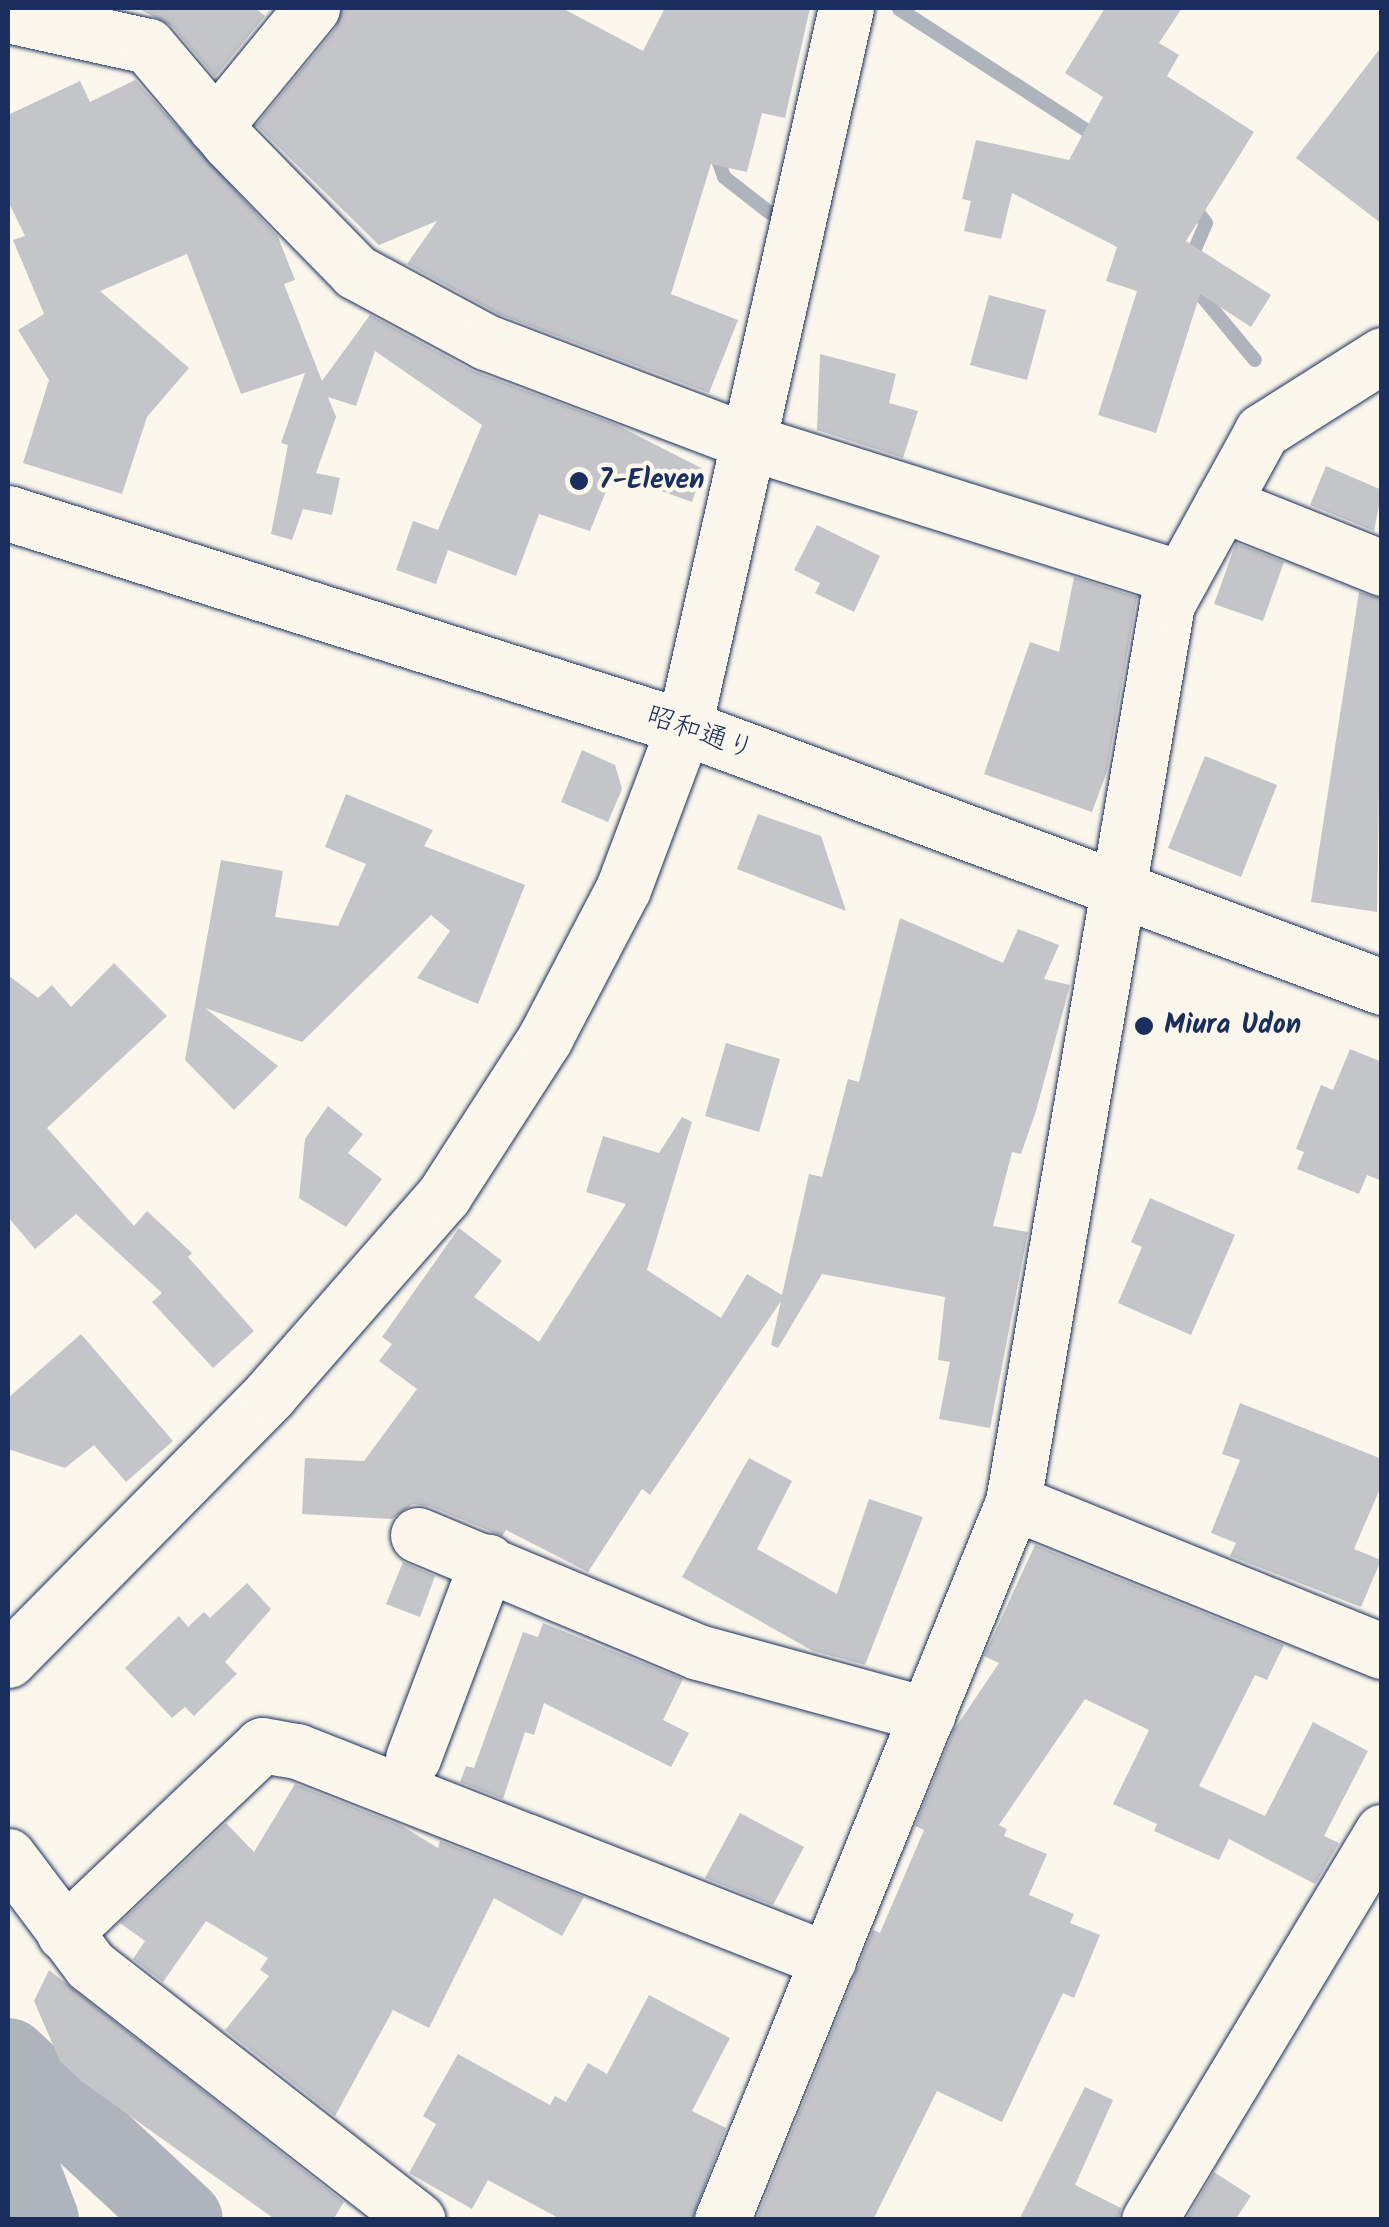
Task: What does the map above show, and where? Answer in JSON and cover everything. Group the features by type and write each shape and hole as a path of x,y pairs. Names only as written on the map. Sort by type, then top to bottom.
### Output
{"street":[{"path":"215,126 312,8"},
{"path":"8,1660 270,1394 444,1196 545,1038 623,890 684,727 846,8"},
{"path":"8,15 148,46 215,126 356,272 486,342 749,442 1181,578"},
{"path":"722,2220 1014,1502 1122,890 1167,604 1262,431 1382,355"},
{"path":"1222,504 1382,568"},
{"name":"昭和通り","path":"8,512 684,727 1382,987"},
{"path":"1014,1502 1382,1651"},
{"path":"418,1536 698,1652 928,1715"},
{"path":"414,1758 487,1562"},
{"path":"64,1933 262,1744 297,1751 828,1960"},
{"path":"1149,2220 1382,1832"},
{"path":"8,1856 90,1965 418,2220"}],"building":[{"path":"137,8 255,8 265,16 215,77 172,26"},
{"path":"342,8 562,8 643,51 665,8 810,8 785,118 762,113 747,172 711,164 671,294 738,320 709,393 499,314 407,264 437,221 379,245 256,125 336,28"},
{"path":"1105,8 1182,8 1159,43 1179,55 1167,76 1254,132 1186,241 1271,295 1251,327 1200,294 1156,433 1098,415 1137,291 1106,281 1117,247 1012,193 1001,239 964,231 971,201 962,199 976,140 1069,160 1103,97 1065,73"},
{"path":"1382,46 1382,224 1296,158"},
{"path":"135,80 278,237 295,280 284,284 322,381 370,315 471,370 615,424 703,469 692,502 613,474 590,531 539,514 516,576 448,550 436,584 396,570 413,521 438,530 482,425 375,351 356,406 328,397 336,417 316,473 340,478 332,515 303,509 292,540 271,534 288,445 281,443 305,373 241,394 187,254 100,291 189,368 147,417 122,494 23,463 49,380 18,330 44,314 13,240 25,236 8,201 8,115 80,81 90,102"},
{"path":"989,295 1046,310 1027,380 970,365"},
{"path":"820,354 896,374 889,403 918,411 903,458 817,430"},
{"path":"1326,466 1382,490 1374,531 1310,505"},
{"path":"817,525 880,556 854,612 815,593 820,583 794,570"},
{"path":"1236,543 1284,562 1263,621 1214,604"},
{"path":"1074,577 1137,597 1107,771 1092,812 984,774 1030,642 1059,652"},
{"path":"1359,592 1382,598 1377,912 1311,902"},
{"path":"582,750 615,765 622,789 608,822 561,802"},
{"path":"1205,756 1277,785 1241,877 1168,848"},
{"path":"346,794 433,830 424,846 525,885 478,1004 417,978 450,931 431,915 302,1042 205,1008 278,1066 234,1110 185,1060 221,860 283,871 275,917 338,926 366,864 325,847"},
{"path":"758,814 821,836 846,911 737,869"},
{"path":"900,918 1003,963 1018,929 1059,945 1044,979 1070,985 1036,1111 1021,1154 1012,1152 993,1226 1028,1232 990,1428 939,1419 950,1362 938,1360 945,1297 822,1274 778,1348 771,1345 781,1301 650,1495 642,1489 588,1572 506,1530 502,1536 429,1506 413,1504 392,1519 302,1514 305,1458 364,1461 417,1389 379,1361 392,1344 382,1337 459,1228 502,1261 474,1297 539,1342 626,1204 586,1192 603,1136 659,1153 682,1117 692,1122 647,1270 721,1318 747,1274 782,1295 809,1174 822,1177 848,1079 859,1082"},
{"path":"114,963 167,1016 47,1128 134,1226 147,1211 192,1253 188,1257 254,1331 213,1368 152,1302 162,1293 76,1214 35,1249 8,1217 8,975 38,998 52,985 71,1007"},
{"path":"726,1043 780,1059 759,1132 705,1116"},
{"path":"1350,1049 1382,1062 1382,1181 1367,1175 1359,1194 1297,1169 1304,1152 1296,1149 1321,1085 1333,1090"},
{"path":"328,1106 363,1134 348,1153 382,1179 346,1227 299,1198 305,1139"},
{"path":"1150,1198 1235,1235 1191,1335 1118,1303 1142,1247 1131,1242"},
{"path":"81,1334 173,1441 126,1482 94,1445 65,1468 8,1449 8,1398"},
{"path":"1240,1403 1382,1459 1382,1484 1354,1549 1381,1560 1361,1607 1230,1556 1236,1543 1211,1533 1240,1460 1222,1454"},
{"path":"749,1458 792,1481 757,1549 837,1594 869,1499 923,1517 865,1665 813,1651 682,1577"},
{"path":"1035,1545 1284,1645 1267,1680 1255,1675 1199,1786 1265,1816 1313,1722 1368,1751 1324,1836 1339,1843 1315,1884 1229,1839 1219,1860 1154,1831 1157,1824 1113,1804 1149,1730 1085,1699 999,1825 1007,1829 1004,1836 1047,1854 1029,1895 1074,1914 1070,1923 1100,1935 1074,1998 1063,1993 1002,2122 937,2091 873,2220 756,2220 873,1930 880,1933 924,1830 915,1826 954,1730 999,1663 984,1656"},
{"path":"403,1562 435,1576 420,1617 386,1604"},
{"path":"247,1583 271,1609 225,1662 237,1674 194,1716 185,1707 172,1718 125,1668 179,1616 188,1627 204,1612 210,1618"},
{"path":"543,1623 683,1679 663,1720 689,1733 671,1767 544,1703 534,1735 525,1732 503,1799 460,1782 466,1766 474,1768 523,1632 538,1637"},
{"path":"295,1784 402,1826 438,1848 440,1841 584,1897 562,1936 494,1898 429,2028 393,2010 335,2116 225,2030 269,1976 260,1970 268,1958 206,1921 163,1982 133,1959 145,1941 120,1923 226,1823 254,1852"},
{"path":"740,1813 804,1847 773,1905 705,1878"},
{"path":"49,1970 344,2202 333,2220 276,2220 81,2081 60,2061 34,2001"},
{"path":"649,1995 730,2038 692,2111 726,2128 692,2220 562,2220 488,2180 472,2209 409,2173 436,2124 423,2116 458,2054 550,2105 555,2096 566,2102 588,2063 607,2074"},
{"path":"1085,2087 1113,2100 1075,2185 1121,2208 1118,2220 1019,2220"},
{"path":"1214,2172 1251,2196 1235,2220 1186,2220"}],"waterway":[{"path":"899,9 1100,139"},
{"path":"714,149 724,177 770,213"},
{"path":"1189,263 1206,223 1191,203"},
{"path":"1191,283 1255,360"},
{"path":"8,2059 182,2220"},
{"path":"8,2141 38,2220"}],"place":[{"name":"7-Eleven","path":"579,481"},
{"name":"Miura Udon","path":"1144,1026"}]}
